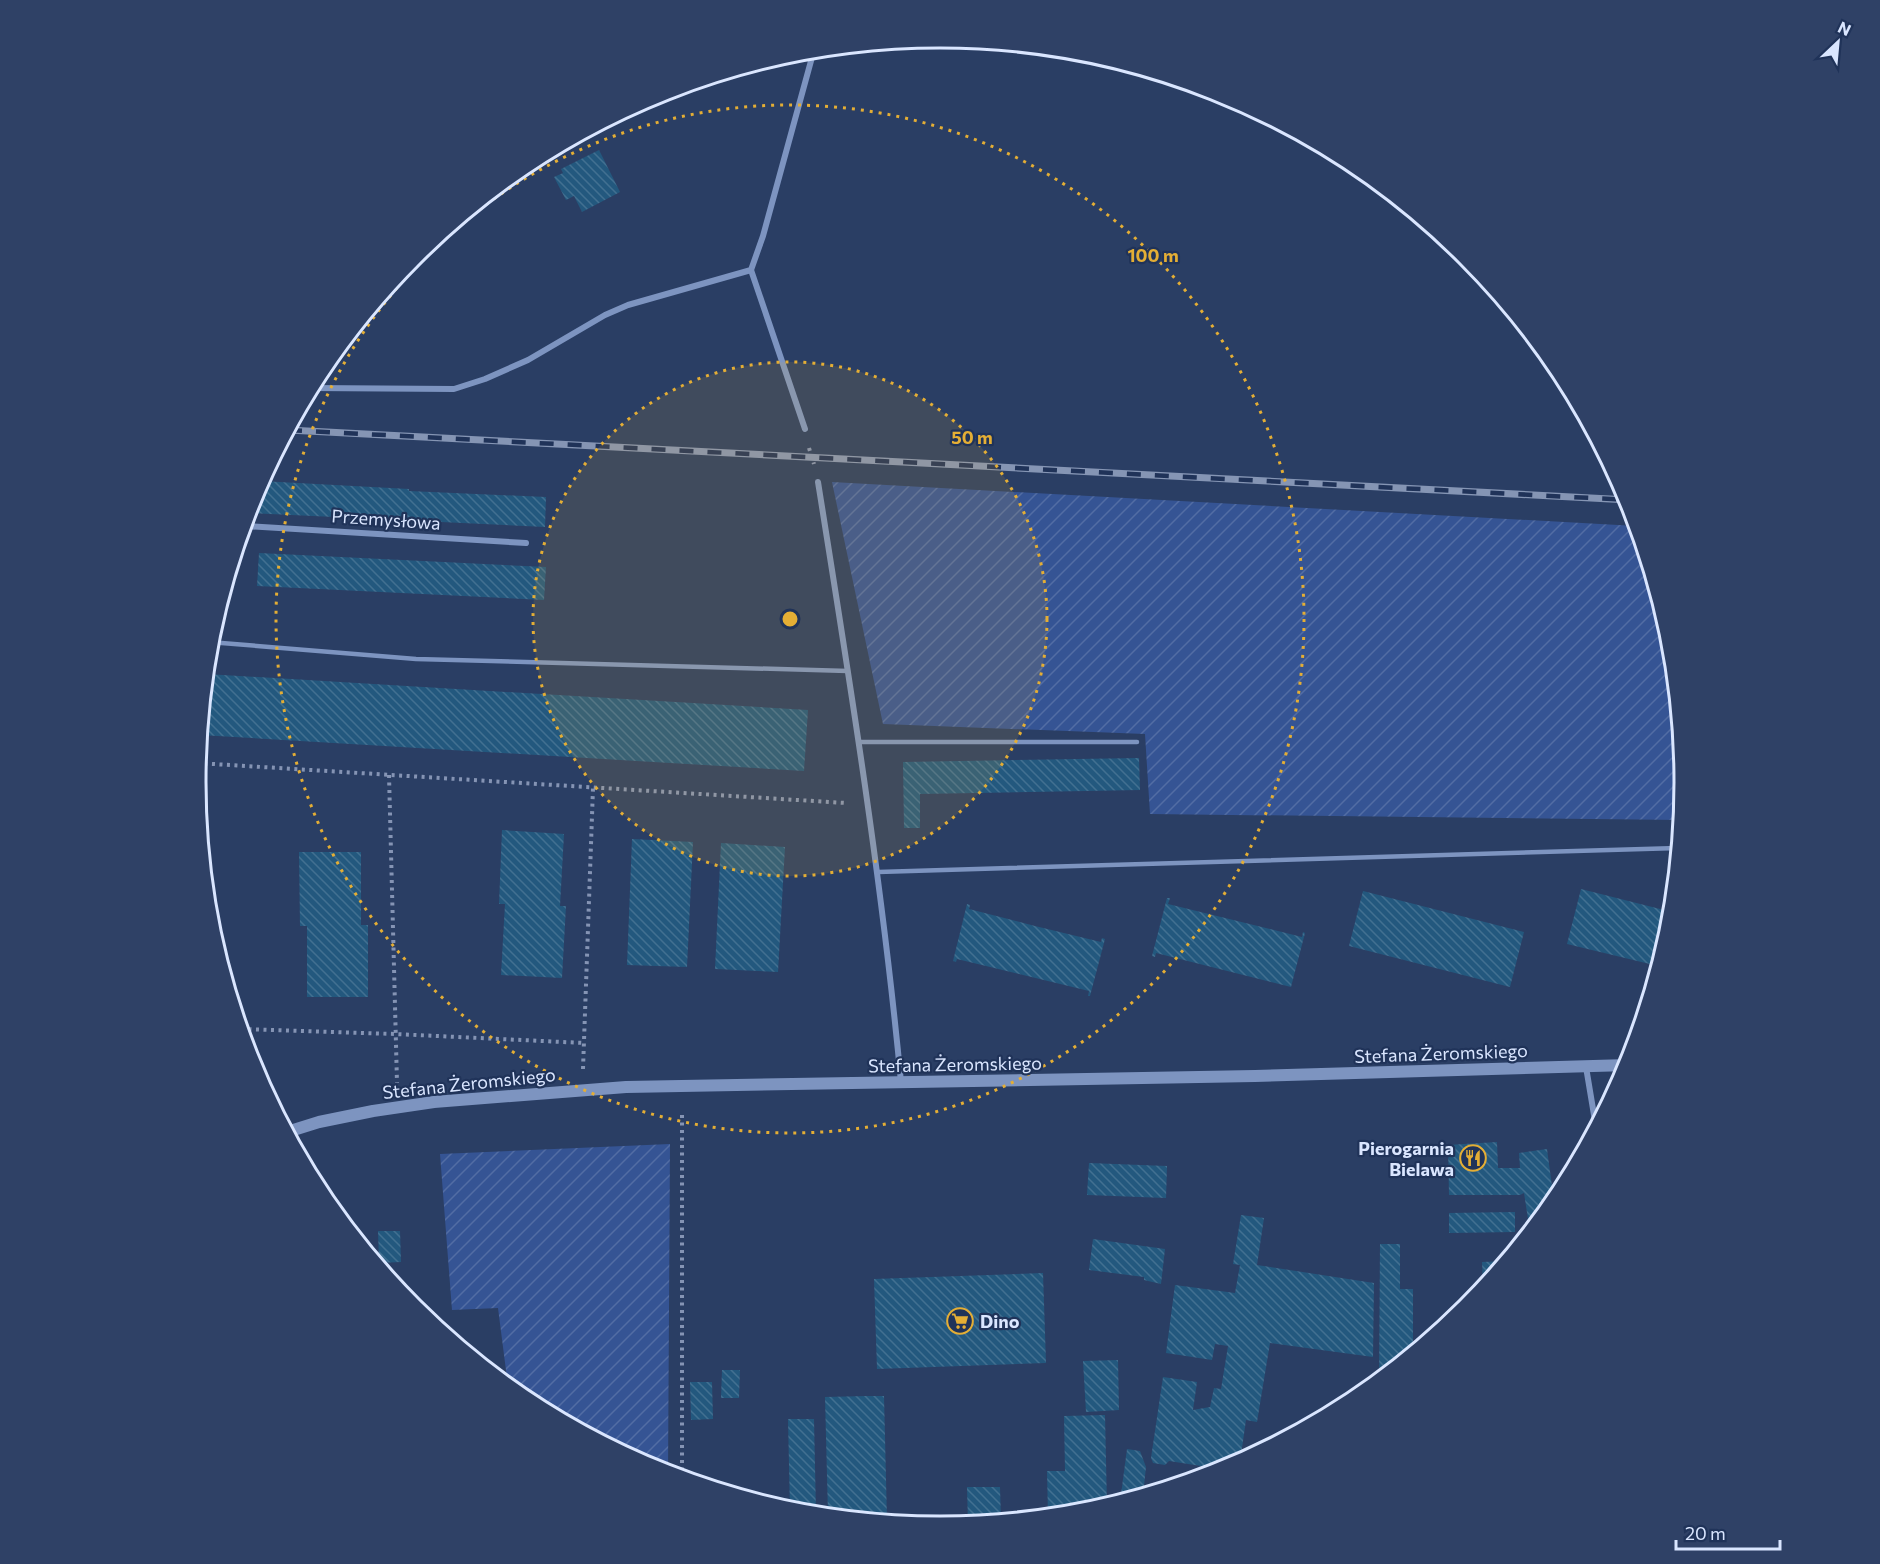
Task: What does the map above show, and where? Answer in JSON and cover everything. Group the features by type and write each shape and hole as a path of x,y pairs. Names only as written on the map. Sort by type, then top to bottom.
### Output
{"street":[{"path":"805,429 751,270 763,236 811,60"},
{"path":"321,388 454,389 485,379 528,360 605,315 628,305 751,270"},
{"path":"818,483 878,872 901,1083"},
{"name":"Przemysłowa","path":"252,527 526,543"},
{"name":"Stefana Żeromskiego","path":"294,1130 319,1122 373,1111 463,1099 626,1087 1231,1077 1617,1066"},
{"path":"1586,1067 1594,1115"}],"lane":[{"path":"219,643 416,659 848,671"},
{"path":"859,742 1137,742"},
{"path":"878,872 1670,848"}],"path":[{"path":"805,429 818,483"},
{"path":"207,764 868,805"},
{"path":"389,775 397,1085"},
{"path":"583,1070 593,788"},
{"path":"249,1029 584,1043"},
{"path":"682,1112 682,1469"}],"shaded area":[{"path":"832,482 1627,526 1649,592 1668,686 1674,782 1672,820 1150,814 1145,734 883,724"},
{"path":"670,1144 668,1463 573,1418 506,1374 498,1308 452,1310 440,1154"}],"building":[{"path":"599,150 620,192 582,212 574,196 566,200 554,177 563,173 561,169"},
{"path":"271,482 546,497 545,527 257,513"},
{"path":"259,553 546,567 544,600 257,586"},
{"path":"214,674 808,710 804,771 208,735 212,686"},
{"path":"1139,758 1140,790 920,794 920,828 904,828 903,762"},
{"path":"502,830 564,834 560,906 566,906 562,978 501,975 505,904 499,904"},
{"path":"632,839 693,842 687,967 627,965"},
{"path":"721,843 785,847 778,972 715,969"},
{"path":"299,852 361,852 361,925 368,925 368,997 307,997 307,926 300,926"},
{"path":"1581,889 1663,910 1651,964 1567,944"},
{"path":"1363,891 1524,932 1510,987 1349,946"},
{"path":"1167,898 1170,898 1168,904 1302,937 1303,932 1305,933 1291,987 1156,953 1155,957 1152,956"},
{"path":"967,904 970,905 969,909 1035,926 1101,942 1102,938 1105,939 1090,996 1088,996 1089,991 957,959 956,962 953,961"},
{"path":"1497,1142 1498,1168 1520,1168 1519,1153 1547,1149 1552,1187 1528,1220 1524,1193 1520,1195 1449,1195 1448,1145"},
{"path":"1089,1163 1167,1166 1166,1198 1087,1195"},
{"path":"1515,1212 1515,1232 1449,1233 1449,1213"},
{"path":"1241,1215 1264,1218 1257,1265 1374,1283 1373,1357 1270,1343 1257,1422 1246,1420 1242,1451 1204,1466 1169,1461 1165,1465 1153,1463 1151,1458 1163,1377 1197,1382 1193,1410 1210,1407 1214,1388 1221,1389 1228,1346 1215,1344 1212,1360 1166,1353 1175,1285 1235,1293 1240,1265 1233,1264"},
{"path":"378,1231 400,1231 401,1262 385,1263 379,1255"},
{"path":"1093,1239 1165,1249 1161,1284 1144,1280 1144,1277 1089,1270"},
{"path":"1380,1244 1400,1244 1400,1289 1413,1289 1413,1343 1379,1370"},
{"path":"1496,1261 1483,1276 1482,1262"},
{"name":"Dino","path":"1043,1273 1046,1363 877,1369 874,1279"},
{"path":"1118,1360 1119,1410 1086,1412 1083,1361"},
{"path":"722,1370 740,1370 739,1398 721,1398"},
{"path":"690,1382 712,1382 713,1419 691,1420"},
{"path":"884,1396 887,1514 828,1507 825,1397"},
{"path":"1105,1415 1107,1496 1048,1508 1047,1471 1065,1471 1064,1416"},
{"path":"788,1419 814,1419 816,1505 790,1500"},
{"path":"1127,1449 1140,1451 1146,1467 1144,1487 1121,1493"},
{"path":"967,1487 1000,1487 1001,1513 968,1515"}],"railway":[{"path":"296,430 1617,499"}],"place":[{"name":"Pierogarnia Bielawa","path":"1473,1158"},
{"name":"Dino","path":"960,1321"}]}
